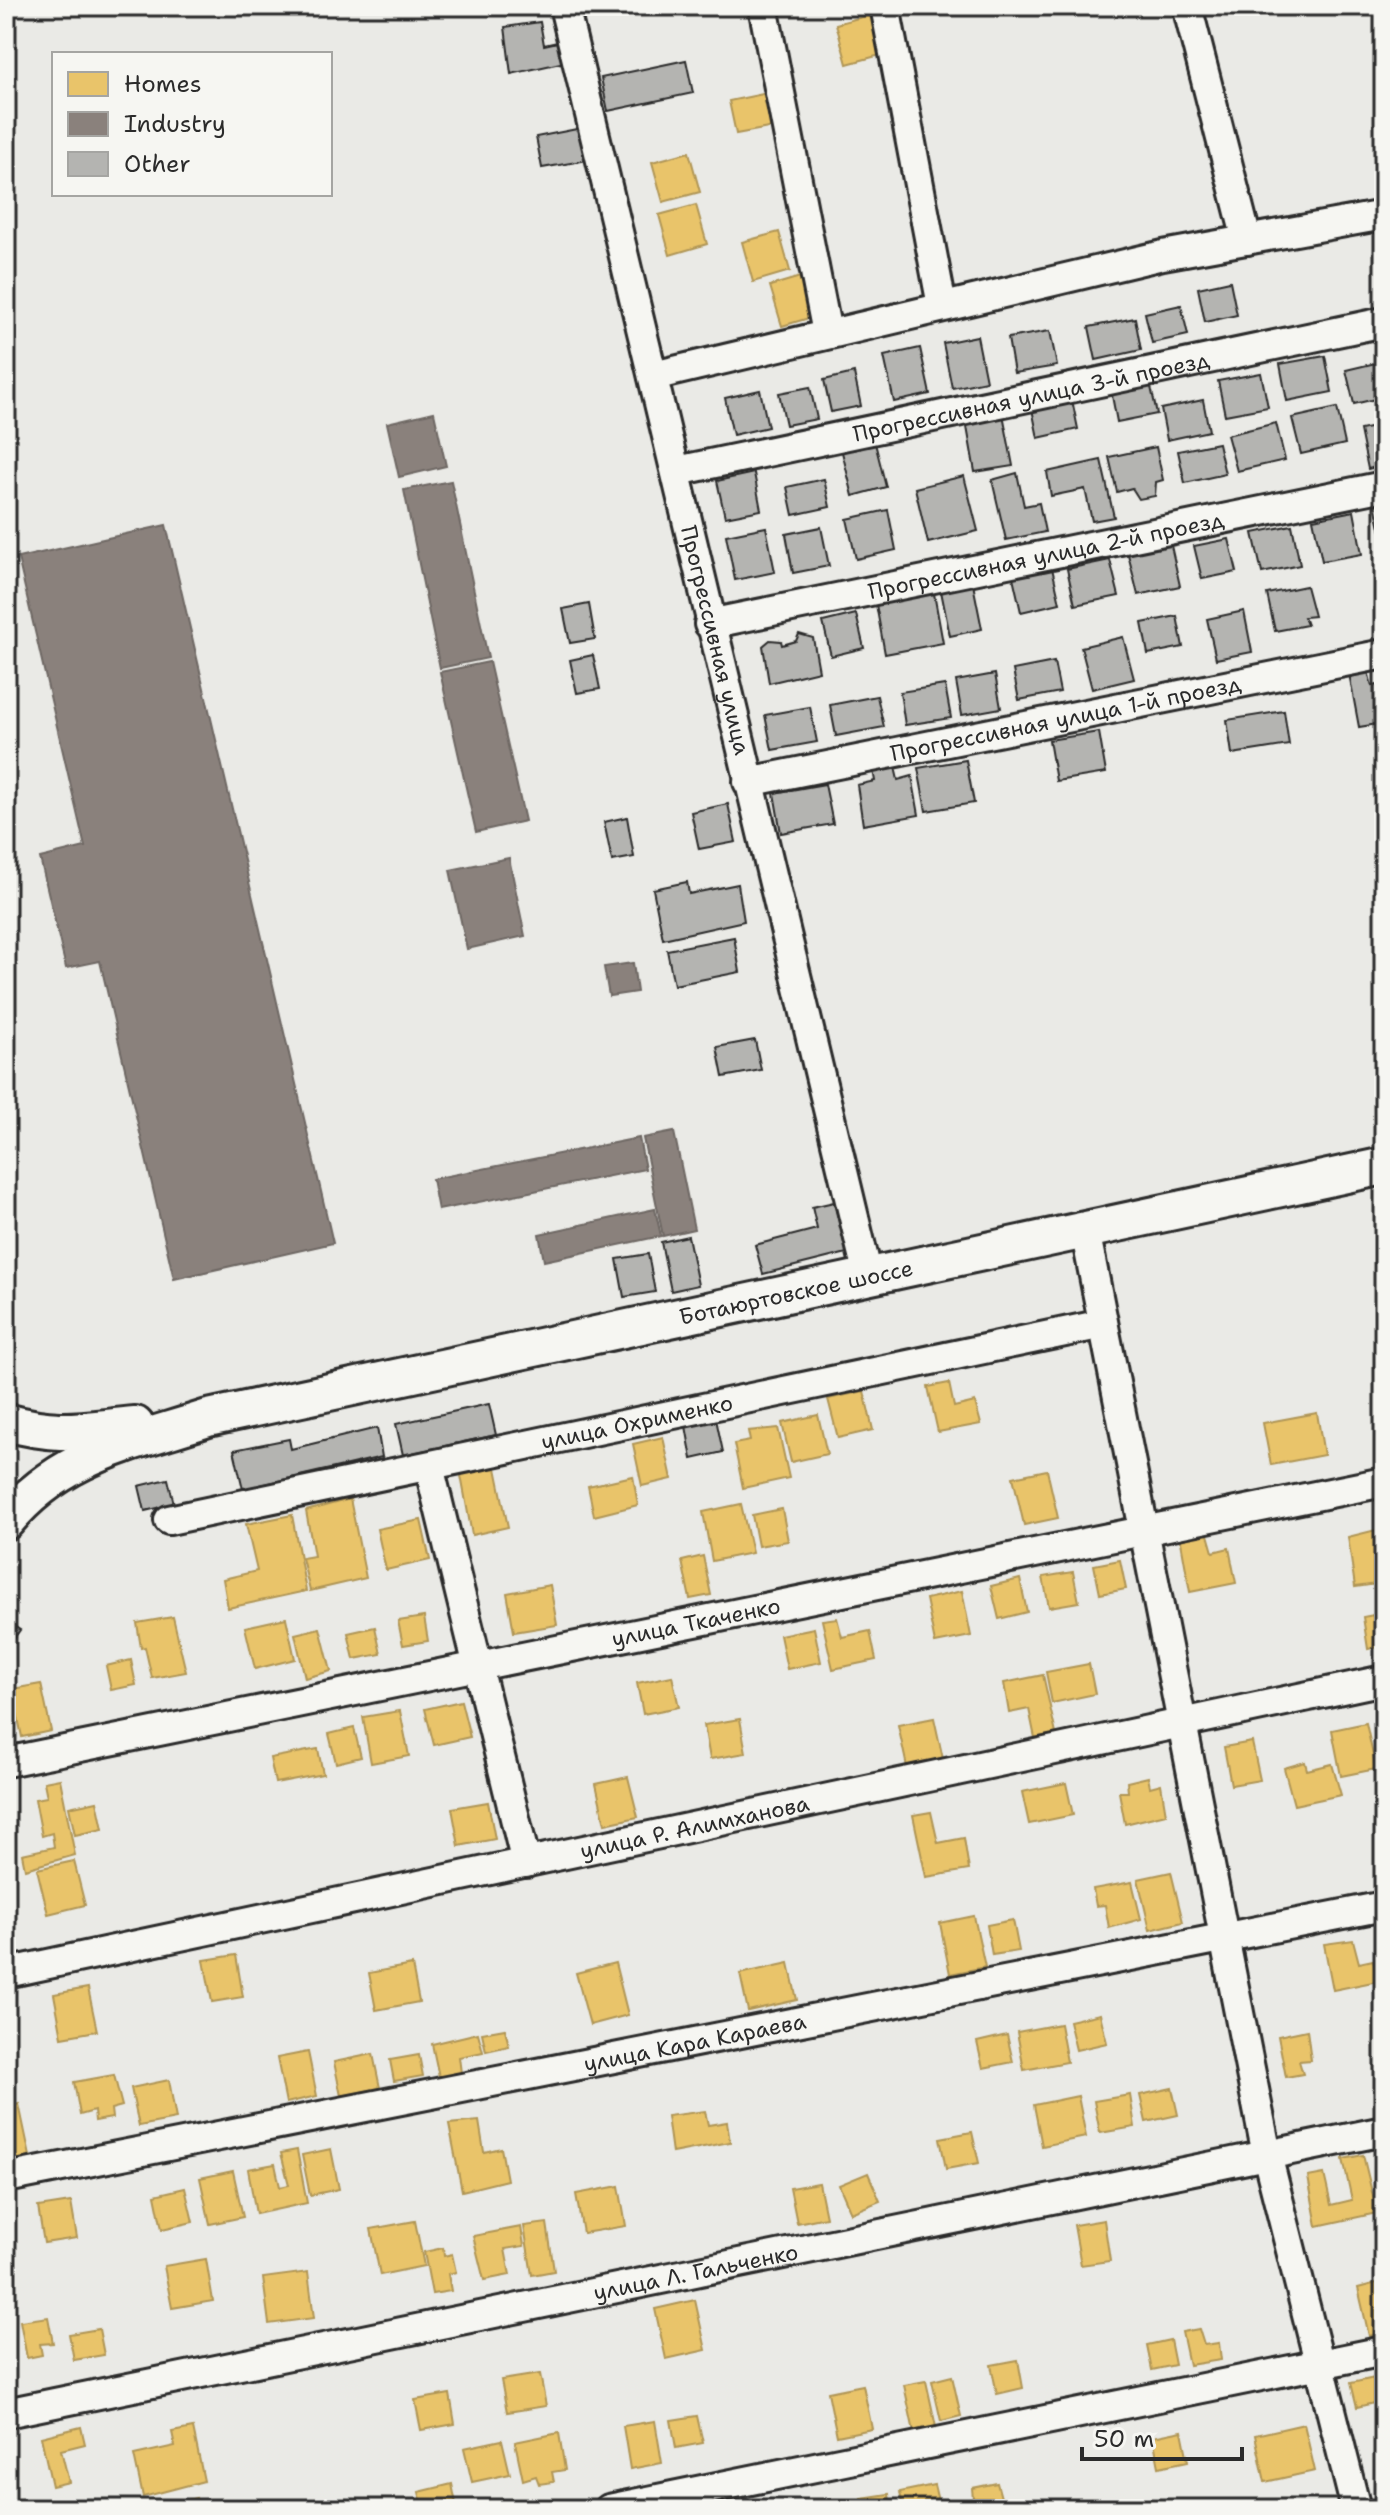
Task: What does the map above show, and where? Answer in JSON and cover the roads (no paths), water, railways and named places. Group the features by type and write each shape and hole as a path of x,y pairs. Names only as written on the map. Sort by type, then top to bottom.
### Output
{"main road":[{"name":"Ботаюртовское шоссе","path":"208,1418 1384,1166"},
{"path":"6,1422 39,1431 81,1434 208,1418"},
{"path":"6,1521 29,1493 67,1467 208,1418"}],"street":[{"name":"Прогрессивная улица","path":"564,6 677,471 709,624 868,1276"},
{"path":"763,6 827,333"},
{"path":"885,6 942,306"},
{"path":"1187,6 1247,240"},
{"path":"653,376 1163,255 1384,215"},
{"name":"Прогрессивная улица 3-й проезд","path":"677,471 1384,322"},
{"name":"Прогрессивная улица 2-й проезд","path":"709,624 1384,486"},
{"name":"Прогрессивная улица 1-й проезд","path":"748,782 1384,654"},
{"path":"1085,1230 1267,2155 1356,2509"},
{"name":"улица Охрименко","path":"169,1520 1103,1324"},
{"path":"429,1466 526,1863"},
{"name":"улица Ткаченко","path":"6,1762 1384,1482"},
{"name":"улица Р. Алимханова","path":"6,1973 1384,1680"},
{"name":"улица Кара Караева","path":"6,2178 1384,1906"},
{"name":"улица Л. Гальченко","path":"6,2413 1384,2131"},
{"path":"609,2509 1384,2351"}]}
